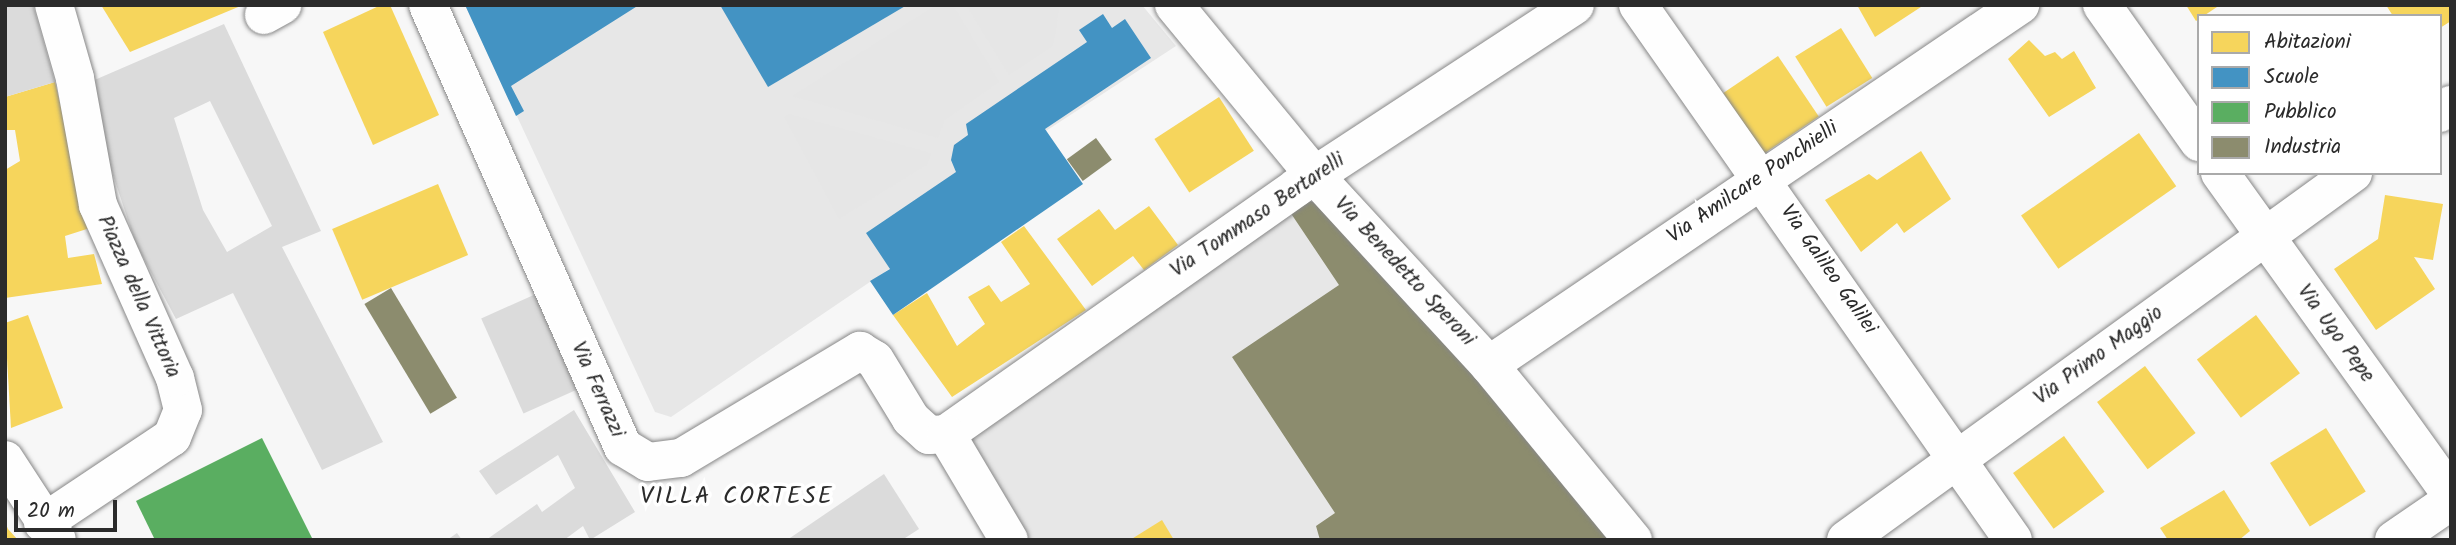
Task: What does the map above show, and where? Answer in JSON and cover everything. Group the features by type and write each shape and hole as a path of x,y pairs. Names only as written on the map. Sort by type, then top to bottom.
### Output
{"street":[{"name":"Piazza della Vittoria","path":"50,531 172,437 183,410 176,378 98,205 75,78 54,5"},
{"name":"Via Ferrazzi","path":"428,5 623,447 648,462 681,458 860,351 875,360 911,419 929,435 946,434"},
{"name":"Via Benedetto Speroni","path":"1174,5 1316,177 1489,365 1633,540"},
{"name":"Via Tommaso Bertarelli","path":"946,434 1316,177 1575,5"},
{"name":"Via Galileo Galilei","path":"1638,5 1763,176 2013,540"},
{"name":"Via Amilcare Ponchielli","path":"1489,365 1763,176 2020,5"},
{"path":"2102,5 2197,139"},
{"name":"Via Ugo Pepe","path":"2221,175 2451,494"},
{"name":"Via Primo Maggio","path":"1846,540 2350,175"},
{"path":"946,434 1009,540"},
{"path":"5,460 50,531"},
{"path":"2393,540 2451,501"}],"shaded area":[{"path":"465,5 1142,5 1176,46 986,170 1001,193 671,417 655,412"},
{"path":"936,5 953,5 999,82 945,120 938,138 792,96"},
{"path":"966,5 1060,5 1053,46 1009,75"},
{"path":"789,114 931,153 928,164 839,219 784,117"},
{"path":"1305,201 1617,540 1025,540 963,437"}],"building: Abitazioni":[{"path":"101,5 243,5 130,52"},
{"path":"381,5 390,5 439,115 373,145 323,32"},
{"path":"1857,5 1924,5 1875,37"},
{"path":"2186,5 2220,5 2206,14 2197,14 2196,21"},
{"path":"2386,5 2451,5 2451,21 2442,27 2442,14 2392,14"},
{"path":"1841,28 1872,78 1826,107 1795,57"},
{"path":"2029,40 2045,56 2055,52 2062,59 2074,51 2096,88 2049,117 2008,59"},
{"path":"1778,56 1819,117 1764,153 1723,93"},
{"path":"55,82 90,228 65,236 68,258 94,254 102,284 5,298 5,170 20,161 15,130 5,130 5,97"},
{"path":"1219,97 1254,151 1189,193 1154,139"},
{"path":"2139,133 2176,186 2058,269 2021,216"},
{"path":"1921,151 1951,199 1904,233 1897,223 1861,252 1825,200 1869,174 1877,180"},
{"path":"438,184 468,255 362,300 332,229"},
{"path":"2385,195 2443,204 2433,260 2414,257 2435,289 2376,330 2334,269 2378,239"},
{"path":"1149,206 1178,245 1144,270 1133,256 1092,286 1057,239 1099,209 1115,230"},
{"path":"1024,226 1086,310 952,397 893,315 927,293 957,346 985,324 968,297 989,285 1001,302 1030,284 1001,242"},
{"path":"28,315 63,408 11,428 5,323"},
{"path":"2256,315 2300,373 2241,418 2197,360"},
{"path":"2145,366 2196,433 2148,469 2097,402"},
{"path":"2326,428 2366,492 2310,527 2270,463"},
{"path":"2064,436 2105,492 2054,529 2013,473"},
{"path":"2224,490 2250,531 2239,540 2168,540 2160,528"},
{"path":"1162,520 1174,540 1130,540"},
{"path":"5,522 8,529 18,540 5,540"}],"building: Scuole":[{"path":"465,5 639,5 511,86 524,111 516,116"},
{"path":"720,5 907,5 768,87"},
{"path":"1103,14 1112,28 1125,19 1151,58 1045,129 1083,184 893,315 870,281 890,269 866,233 956,172 951,160 954,145 968,135 966,124 1087,42 1079,30"}],"building: Pubblico":[{"path":"262,438 313,540 155,540 136,501"}],"building: Industria":[{"path":"1096,138 1112,160 1083,181 1067,159"},
{"path":"1305,201 1336,205 1617,540 1320,540 1316,526 1335,513 1232,357 1339,285 1290,212"},
{"path":"391,288 457,398 430,414 364,304"}],"building: Altro":[{"path":"5,5 33,5 55,82 5,97"},
{"path":"224,24 321,231 282,247 383,442 322,470 233,293 176,319 136,244 83,85","holes":["210,101 272,226 227,252 203,210 174,118"]},
{"path":"536,294 578,389 523,413 481,318"},
{"path":"574,410 635,512 590,540 583,526 564,540 486,540 537,504 542,512 575,488 558,455 496,495 479,471"},
{"path":"884,474 919,529 902,540 787,540"},
{"path":"457,533 462,540 447,540"}],"district":[{"name":"VILLA CORTESE","path":"737,497"}]}
